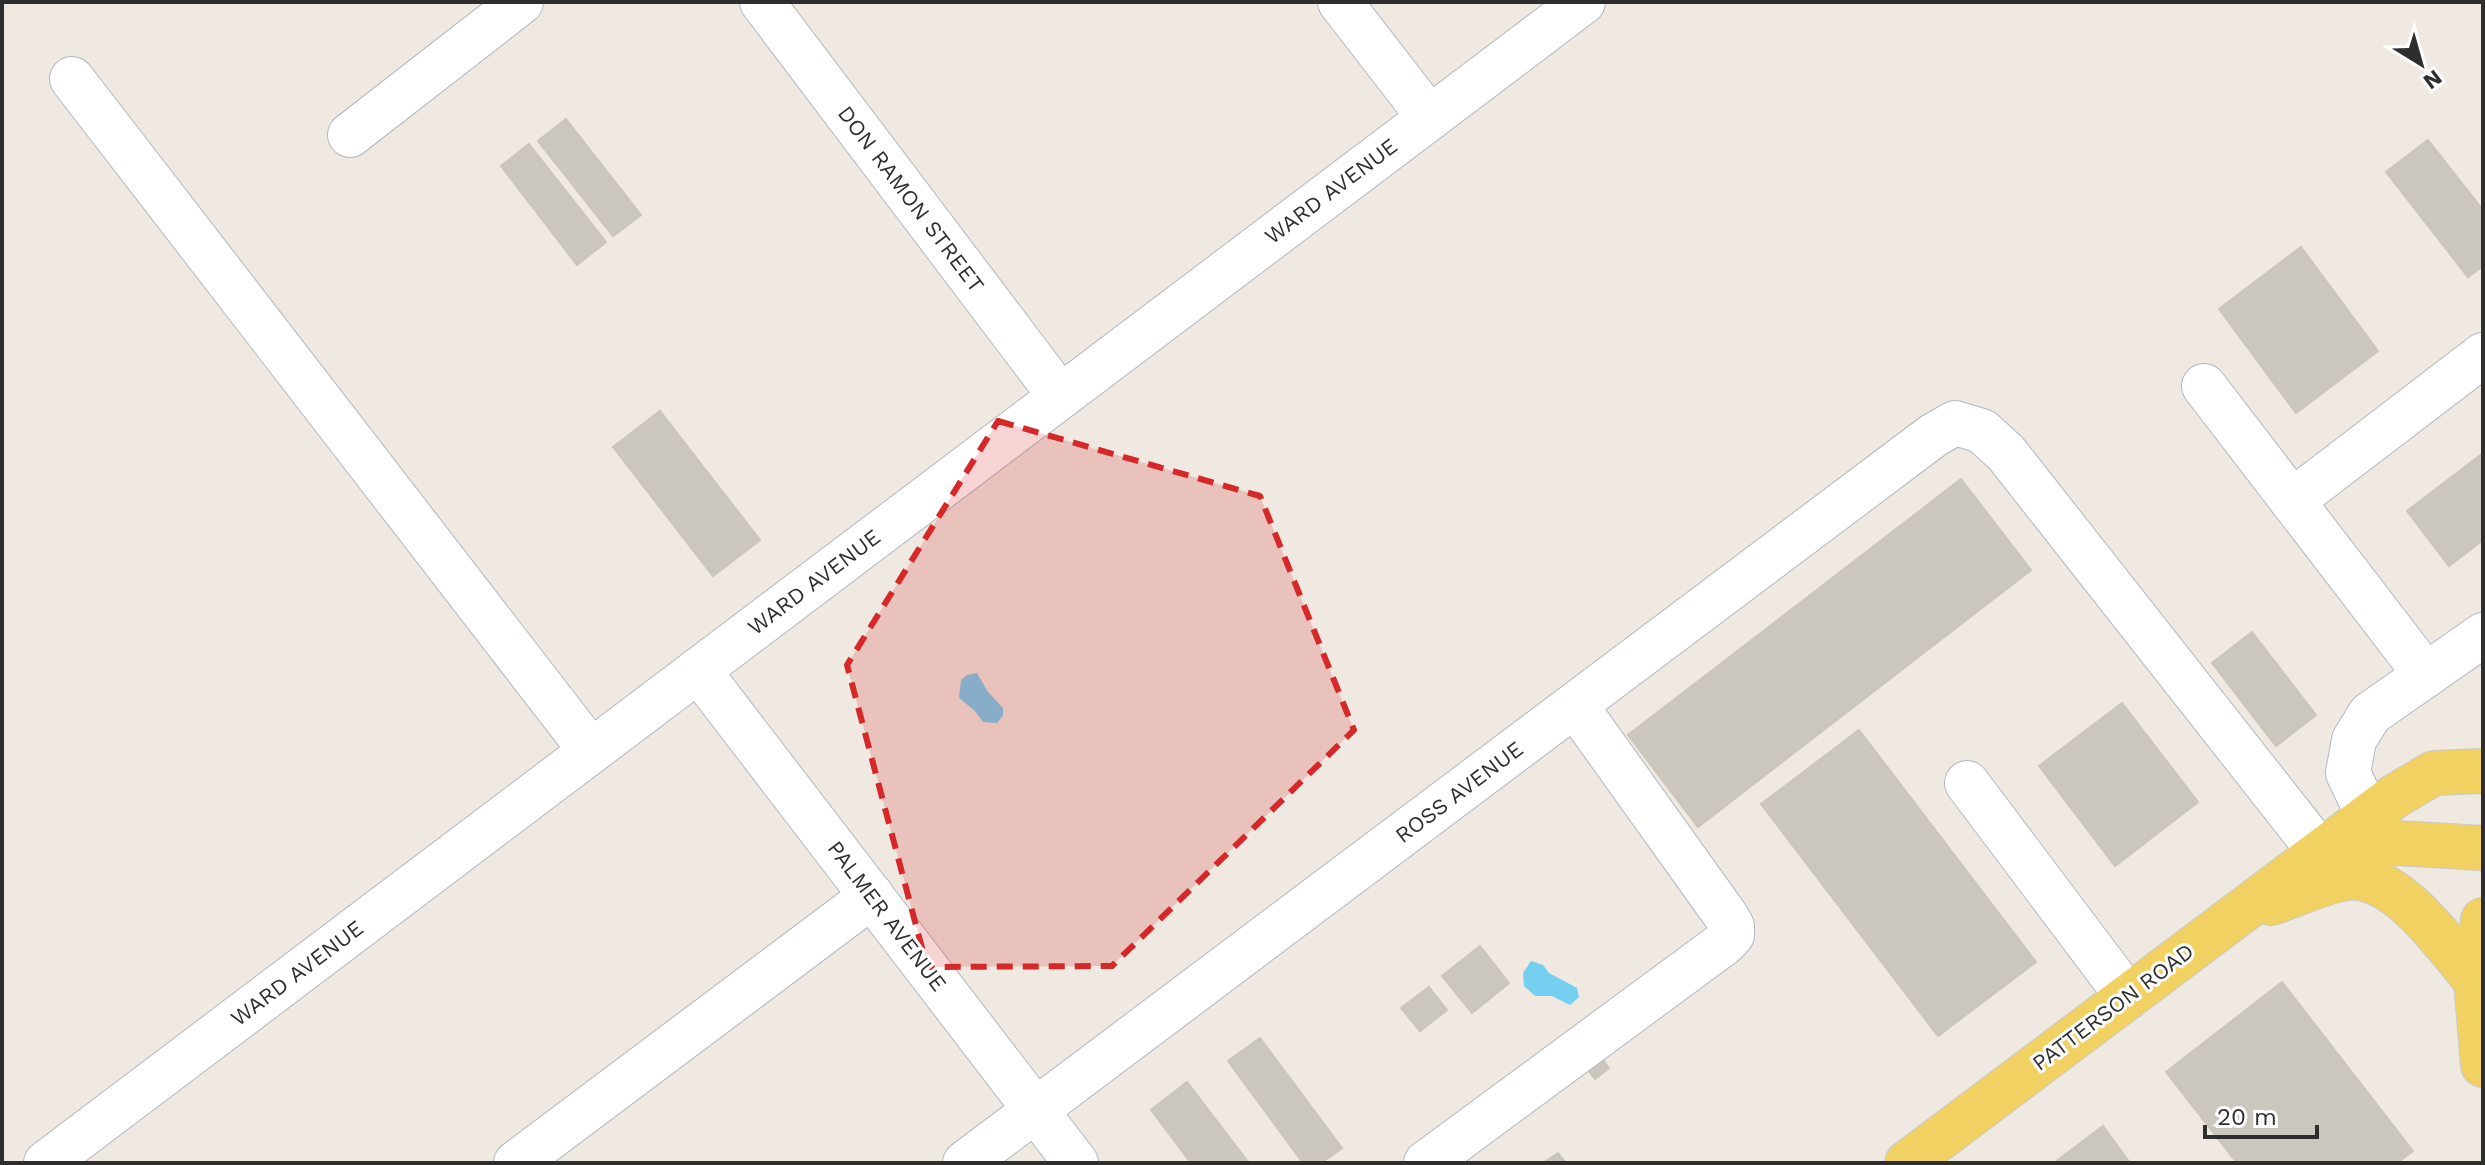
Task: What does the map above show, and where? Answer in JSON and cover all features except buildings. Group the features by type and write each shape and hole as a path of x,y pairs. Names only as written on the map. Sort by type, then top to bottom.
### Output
{"main road":[{"name":"PATTERSON ROAD","path":"1907,1163 2395,796 2434,773 2483,771"},
{"name":"PATTERSON ROAD","path":"2320,852 2396,843 2483,848"},
{"path":"2234,915 2348,877 2386,885 2411,905 2476,981"},
{"path":"2483,920 2476,981 2483,1065"}],"street":[{"path":"350,135 521,2"},
{"name":"DON RAMON STREET","path":"762,2 1060,396"},
{"path":"1340,2 1429,117"},
{"name":"WARD AVENUE","path":"46,1163 1583,2"},
{"path":"72,79 591,751"},
{"path":"2292,501 2483,355"},
{"path":"2204,386 2426,675"},
{"name":"ROSS AVENUE","path":"965,1163 1934,435 1955,423 1982,431 2006,453 2320,852"},
{"path":"2368,815 2348,773 2354,740 2370,714 2483,635"},
{"name":"PALMER AVENUE","path":"698,670 1076,1163"},
{"path":"1426,1163 1732,935 1732,926 1726,916 1575,705"},
{"path":"1967,783 2128,997"},
{"path":"516,1163 872,896"}],"highlighted area":[{"path":"998,421 1260,496 1354,730 1112,966 927,967 847,665"}],"water":[{"path":"977,673 988,692 1003,708 1003,716 997,723 983,722 959,698 961,680"},
{"path":"1531,961 1543,965 1549,973 1577,988 1579,997 1570,1005 1552,996 1535,996 1524,986 1523,973"}]}
